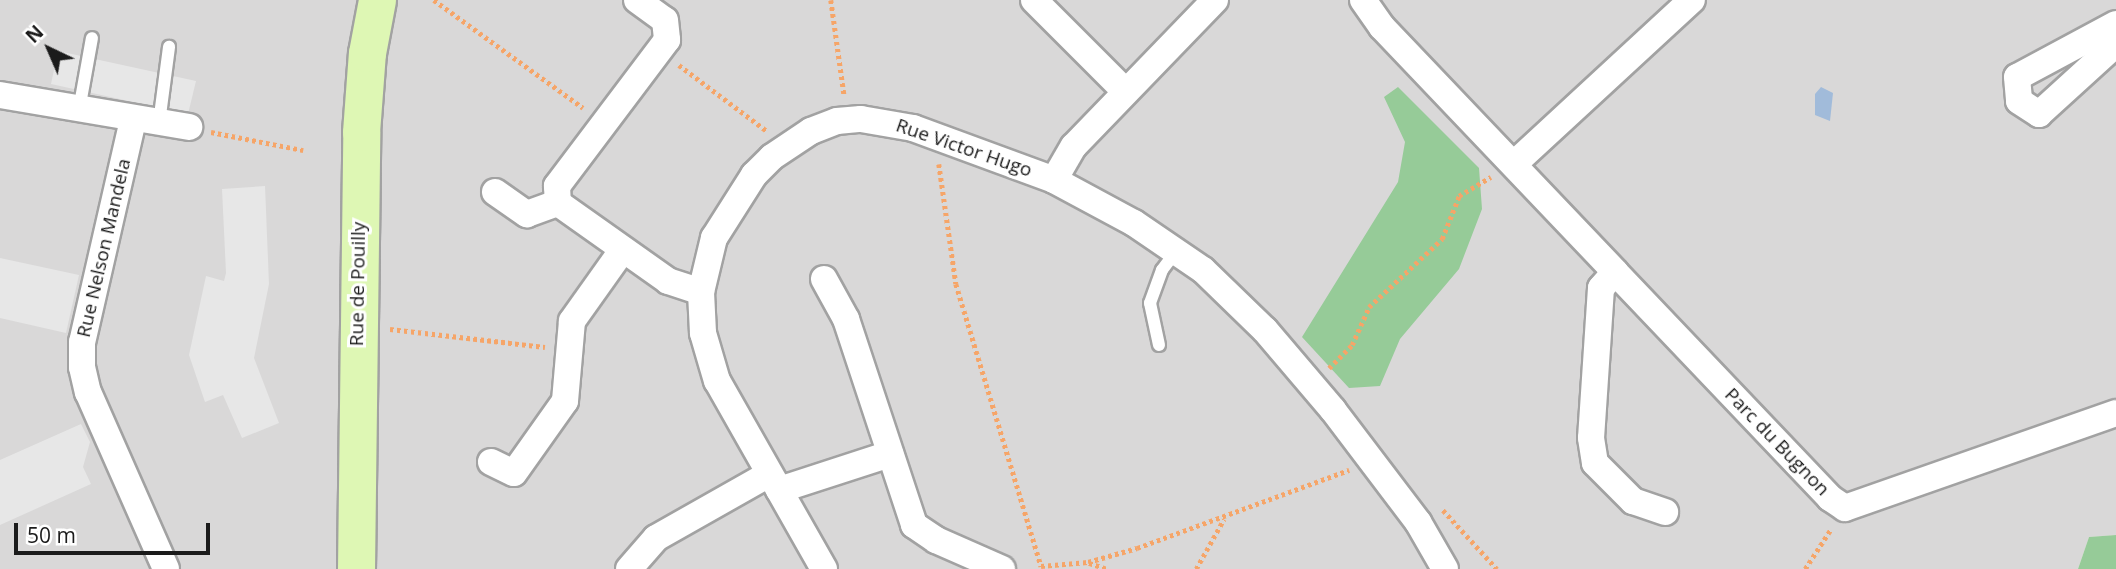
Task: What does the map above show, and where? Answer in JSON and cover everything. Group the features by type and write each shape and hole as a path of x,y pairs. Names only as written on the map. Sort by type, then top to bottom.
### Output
{"street":[{"name":"Rue de Pouilly","path":"356,569 361,144 367,53 377,0"},
{"path":"637,0 665,20 667,40 557,186 558,204 621,252 668,281 701,292"},
{"path":"1035,0 1125,91"},
{"path":"1054,180 1074,146 1215,0"},
{"name":"Parc du Bugnon","path":"1363,0 1382,27 1830,498 1845,508 2116,412"},
{"path":"1514,164 1692,0"},
{"path":"2116,24 2017,77 2020,101 2039,114 2116,44"},
{"path":"0,95 146,122 189,127"},
{"name":"Rue Victor Hugo","path":"824,569 708,360 701,292 705,266 724,217 754,175 792,141 837,121 861,119 886,121 936,135 1054,180 1177,250 1265,330 1368,453 1418,522 1445,569"},
{"name":"Rue Nelson Mandela","path":"146,122 82,342 82,367 88,392 166,569"},
{"path":"495,192 527,214 558,204"},
{"path":"491,462 514,473 565,401 572,321 621,252"},
{"path":"1615,272 1601,288 1591,438 1595,463 1633,501 1665,512"},
{"path":"824,279 846,319 914,525 936,540 1002,569"},
{"path":"629,569 656,538 774,482 891,454"}],"lane":[{"path":"79,110 92,37"},
{"path":"146,122 169,47"},
{"path":"1159,345 1150,303 1162,271 1177,250"}],"path":[{"path":"434,0 604,123"},
{"path":"831,0 845,102"},
{"path":"659,51 771,134 762,141"},
{"path":"189,127 303,150"},
{"path":"936,135 956,284 1041,566"},
{"path":"1333,382 1325,372 1352,345 1369,307 1442,239 1459,196 1514,164"},
{"path":"390,329 570,350"},
{"path":"1034,569 1088,562 1224,519 1355,467 1368,453"},
{"path":"1805,569 1845,508"},
{"path":"1196,569 1224,519"},
{"path":"1088,562 1107,569"}],"shaded area":[{"path":"0,0 2116,0 2116,535 2089,537 2078,569 0,569"},
{"path":"58,51 196,81 188,114 51,84"},
{"path":"265,186 269,284 254,358 279,423 242,438 223,395 205,402 189,355 206,276 224,281 226,273 222,189"},
{"path":"0,258 79,275 66,333 0,318"},
{"path":"81,424 90,442 83,467 91,484 0,525 0,460"}],"green space":[{"path":"1398,87 1479,168 1482,209 1459,269 1400,339 1380,386 1349,388 1302,337 1398,182 1405,142 1384,97"},
{"path":"2116,535 2116,569 2078,569 2089,537"}],"water":[{"path":"1821,87 1833,93 1830,121 1815,115 1815,94"}]}
